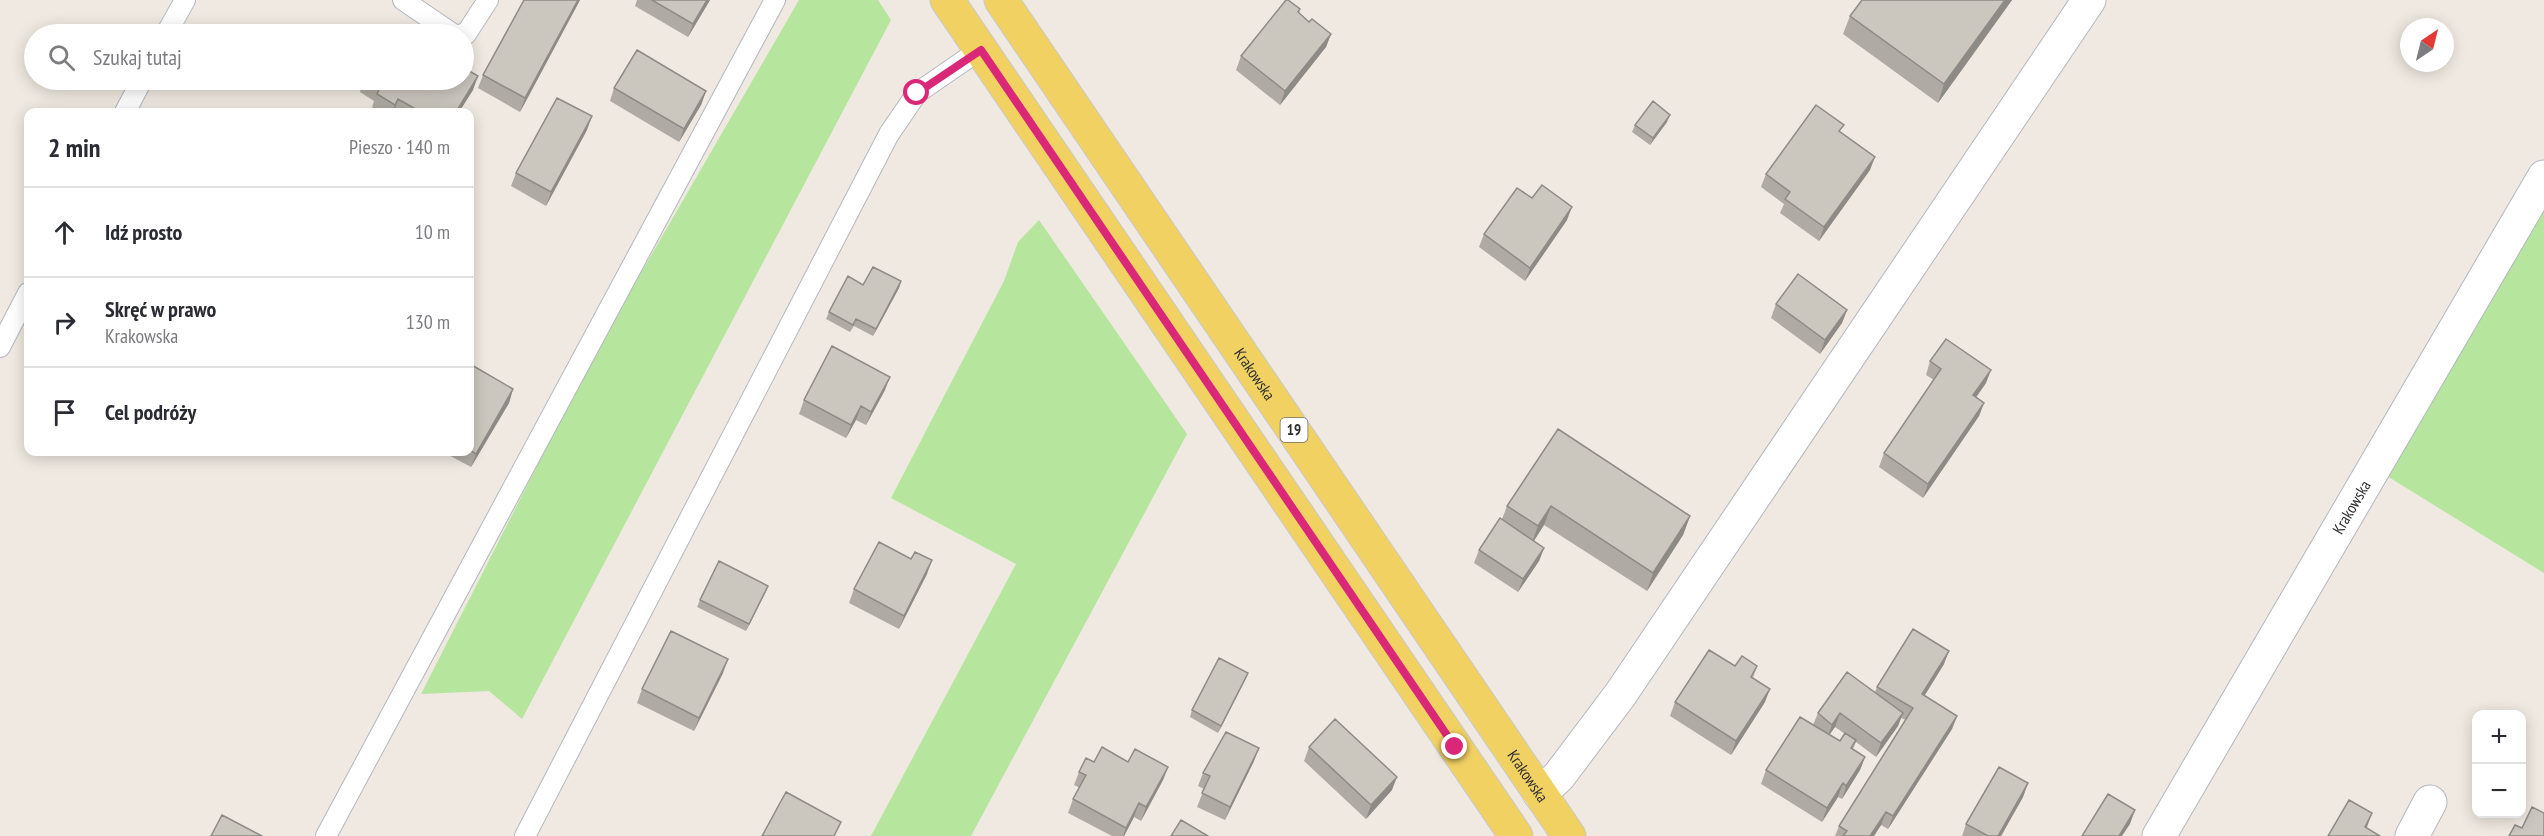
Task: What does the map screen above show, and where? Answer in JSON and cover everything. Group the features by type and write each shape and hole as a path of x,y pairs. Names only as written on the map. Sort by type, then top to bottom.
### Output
{"main road":[{"path":"947,0 1516,836"},
{"name":"Krakowska","path":"1001,0 1569,836"}],"street":[{"path":"1540,794 1559,776 1620,695 2089,0"},
{"name":"Krakowska","path":"2159,836 2544,177"},
{"path":"2412,836 2430,802"}],"lane":[{"path":"172,24 185,0"},
{"path":"403,0 438,24"},
{"path":"472,24 488,0"},
{"path":"326,836 775,0"},
{"path":"525,836 889,134 917,93 981,50"},
{"path":"127,108 137,90"},
{"path":"0,347 24,301"}],"green space":[{"path":"799,0 878,0 891,20 522,719 489,691 421,694 594,354"},
{"path":"2544,210 2544,573 2387,476"},
{"path":"1039,220 1187,434 971,836 871,836 1016,564 891,498 1004,281 1018,242"}],"building":[{"path":"524,0 578,0 525,98 483,75"},
{"path":"652,0 707,0 693,24"},
{"path":"1286,0 1300,9 1298,12 1309,22 1312,19 1331,34 1285,91 1241,56"},
{"path":"1862,0 2005,0 1944,84 1850,16"},
{"path":"637,50 706,91 684,129 614,88"},
{"path":"379,90 469,90 458,108 414,108 398,99 395,105 377,94"},
{"path":"557,98 592,116 551,192 516,173"},
{"path":"1653,101 1670,115 1653,138 1635,125"},
{"path":"1816,105 1844,125 1839,131 1875,157 1824,227 1785,199 1790,192 1766,174"},
{"path":"1542,185 1572,207 1530,268 1484,234 1517,188 1532,198"},
{"path":"873,267 901,281 876,329 856,319 853,325 829,312 848,276 863,285"},
{"path":"1798,274 1847,310 1825,340 1776,304"},
{"path":"1946,339 1991,370 1973,395 1984,403 1928,484 1884,453 1941,369 1930,361"},
{"path":"832,346 890,377 871,412 861,406 851,425 804,400"},
{"path":"474,366 513,389 476,454 474,453"},
{"path":"1558,429 1690,516 1653,573 1551,506 1538,526 1507,506"},
{"path":"1500,518 1544,548 1523,579 1479,550"},
{"path":"879,542 911,559 915,552 932,560 904,616 854,589"},
{"path":"719,561 768,586 749,624 700,600"},
{"path":"1913,629 1949,651 1922,694 1957,716 1893,816 1886,812 1870,836 1843,836 1847,831 1839,826 1913,708 1877,687"},
{"path":"671,631 728,659 699,718 642,689"},
{"path":"1709,650 1735,666 1742,656 1757,666 1751,677 1770,689 1736,741 1675,702"},
{"path":"1219,658 1248,673 1221,726 1192,710"},
{"path":"1847,672 1903,713 1881,743 1840,713 1832,725 1818,713"},
{"path":"1800,717 1840,741 1845,733 1856,740 1851,748 1865,757 1846,786 1843,783 1827,808 1766,770"},
{"path":"1335,719 1397,777 1371,805 1309,747"},
{"path":"1226,732 1259,748 1230,807 1202,793 1210,776 1203,773"},
{"path":"1102,747 1128,762 1135,749 1168,767 1146,807 1139,803 1126,828 1073,799 1086,775 1079,772 1086,758 1094,762"},
{"path":"1999,767 2028,783 1998,836 1988,836 1966,824"},
{"path":"786,792 841,822 834,836 762,836"},
{"path":"2108,794 2135,810 2119,836 2082,836"},
{"path":"2349,800 2372,813 2365,827 2380,836 2328,836"},
{"path":"2532,807 2544,813 2544,836 2509,836 2515,825 2522,828"},
{"path":"222,815 262,836 211,836"},
{"path":"1181,820 1208,836 1171,836"}],"route":[{"path":"917,93 981,50 1455,747"}]}
